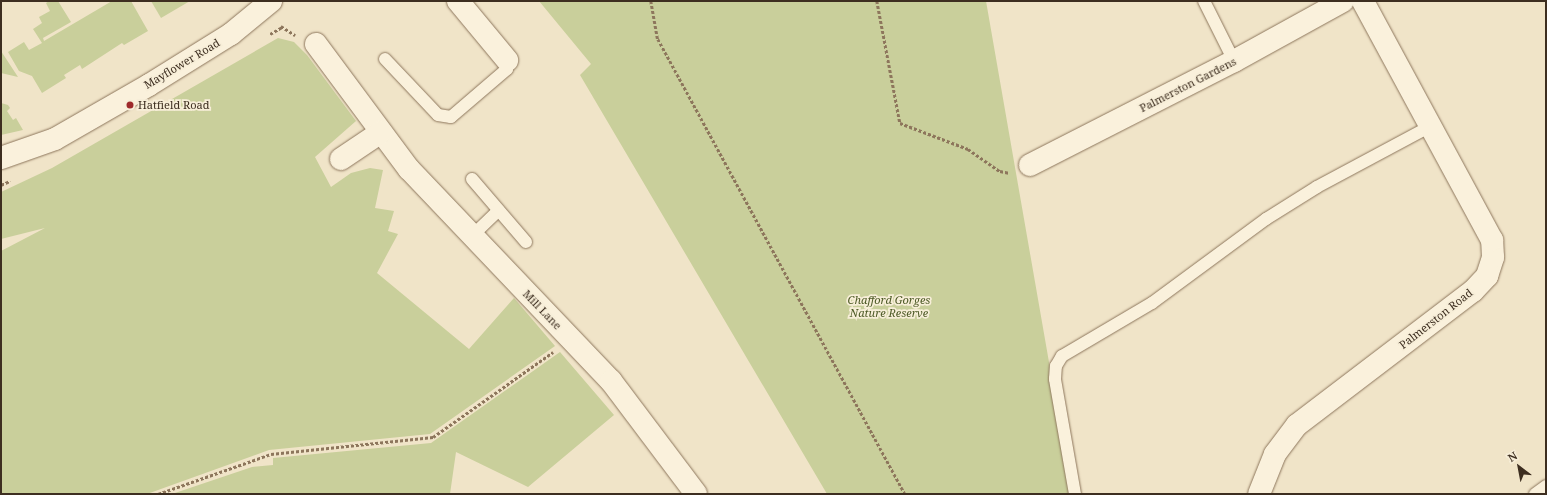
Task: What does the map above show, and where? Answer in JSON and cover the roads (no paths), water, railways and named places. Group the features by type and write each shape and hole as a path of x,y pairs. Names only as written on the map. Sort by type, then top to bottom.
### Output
{"street":[{"name":"Mayflower Road","path":"1,158 55,138 149,85 231,34 271,1"},
{"path":"458,1 507,60"},
{"name":"Palmerston Gardens","path":"1030,165 1234,61 1343,1"},
{"name":"Palmerston Road","path":"1259,494 1275,454 1297,425 1473,292 1487,276 1493,257 1492,240 1363,1"},
{"name":"Mill Lane","path":"316,44 409,169 611,381 696,494"},
{"path":"341,159 381,132"}],"lane":[{"path":"1204,1 1234,61"},
{"path":"385,60 438,115 451,117 507,69 507,60"},
{"path":"1075,494 1055,379 1056,366 1062,356 1152,303 1266,219 1318,187 1431,126"},
{"path":"472,179 526,242"},
{"path":"472,236 499,210"},
{"path":"1535,494 1546,486"}],"place":[{"name":"Hatfield Road","path":"130,105"}],"park label":[{"name":"Chafford Gorges Nature Reserve","path":"889,307"}]}
